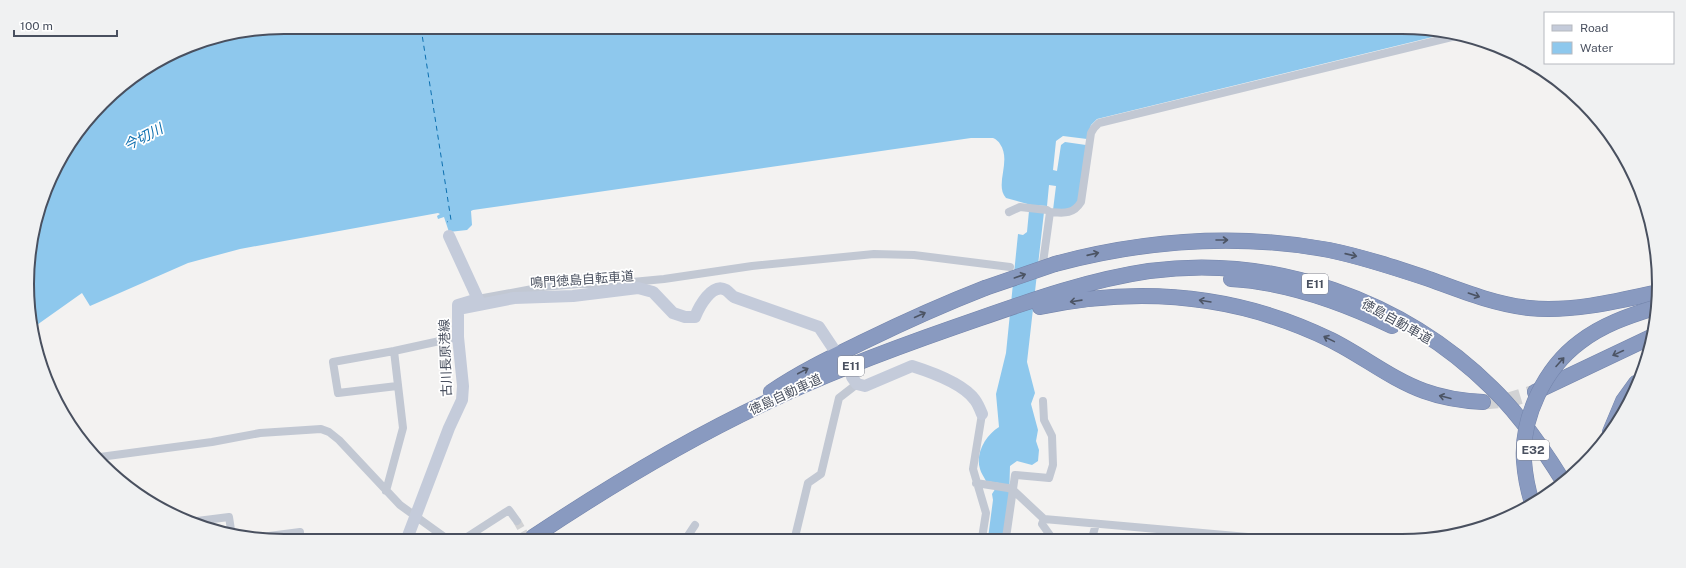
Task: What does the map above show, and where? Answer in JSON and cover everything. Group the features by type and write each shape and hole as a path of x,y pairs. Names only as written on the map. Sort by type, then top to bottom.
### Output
{"highway":[{"path":"724,424 799,373 947,303 985,288 1055,264 1110,250 1156,243 1238,240 1301,246 1348,254 1397,268 1488,300 1530,308 1563,308 1598,304 1651,294"},
{"name":"徳島自動車道","path":"538,534 628,477 724,424 805,384 883,352 1079,286 1147,271 1192,268 1255,271 1310,282 1373,305 1416,328 1473,370 1511,414 1538,442 1560,477"},
{"path":"982,318 1055,304 1106,298 1164,296 1190,298 1238,306 1278,318 1312,331 1423,391 1448,398 1483,402"},
{"path":"1531,499 1526,479 1524,450 1530,416 1544,382 1564,357 1579,342 1591,334 1624,318 1650,309"},
{"path":"1532,393 1645,340"},
{"name":"徳島自動車道","path":"1511,414 1555,481"}],"main road":[{"path":"449,236 478,298"},
{"name":"鳴門徳島自転車道","path":"458,309 514,298 573,296 638,288 653,292 673,313 685,317 695,317 703,301 714,291 721,289 726,290 734,297 819,327 833,348"},
{"name":"古川長原港線","path":"409,534 449,428 462,400 463,386 458,337 458,305 478,298"},
{"path":"854,380 865,386 912,366 926,370 966,390 975,400 982,414"}],"street":[{"path":"1009,212 1020,207 1048,211 1072,212 1078,208 1081,202 1091,133 1099,123 1447,38"},
{"path":"1042,271 1048,211"},
{"path":"478,298 543,287 578,284 611,284 664,279 752,266 874,254 914,255 1010,267"},
{"path":"397,386 338,393 332,362 394,351 458,337"},
{"path":"386,492 403,428 394,351"},
{"path":"796,534 808,483 821,474 839,398 854,380"},
{"path":"1006,534 1010,489 1015,474 1049,478 1053,465 1052,436 1044,420 1043,401"},
{"path":"982,414 973,469 986,513 983,534"},
{"path":"103,457 212,442 260,433 321,429 329,432 339,440 386,492 416,517 441,534"},
{"path":"978,484 1010,489 1044,519 1212,534"},
{"path":"470,534 509,510 517,521"},
{"path":"202,520 229,517 231,528"},
{"path":"1044,519 1042,524 1049,534"},
{"path":"1093,534 1096,524"},
{"path":"689,534 695,525"},
{"path":"284,534 300,532"}],"water":[{"name":"今切川","path":"284,34 1402,34 1436,36 1097,119 1091,125 1087,139 1063,136 1056,141 1053,170 1057,171 1061,145 1065,142 1086,145 1078,203 1067,210 1053,210 1056,186 1049,185 1047,206 1031,205 1006,198 1003,193 1002,186 1004,158 1000,144 993,138 971,138 473,210 471,211 472,225 467,230 449,232 444,217 438,219 437,216 440,214 438,213 240,249 188,263 90,306 82,293 37,325 34,284 36,251 47,204 67,159 96,119 107,107 145,76 159,67 188,53 235,39 251,36"},
{"path":"1029,211 1044,212 1027,362 1035,393 1031,404 1038,430 1036,441 1039,450 1038,461 1032,465 1017,461 1010,466 1009,500 1004,534 989,534 993,500 992,494 999,483 986,481 980,469 979,457 980,451 986,440 994,430 999,427 996,394 1006,353 1018,234 1023,235 1027,232"}],"ferry route":[{"path":"422,34 451,220 447,222"}],"tunnel":[{"path":"1483,402 1509,400 1532,393"},
{"path":"517,521 524,534"}]}
